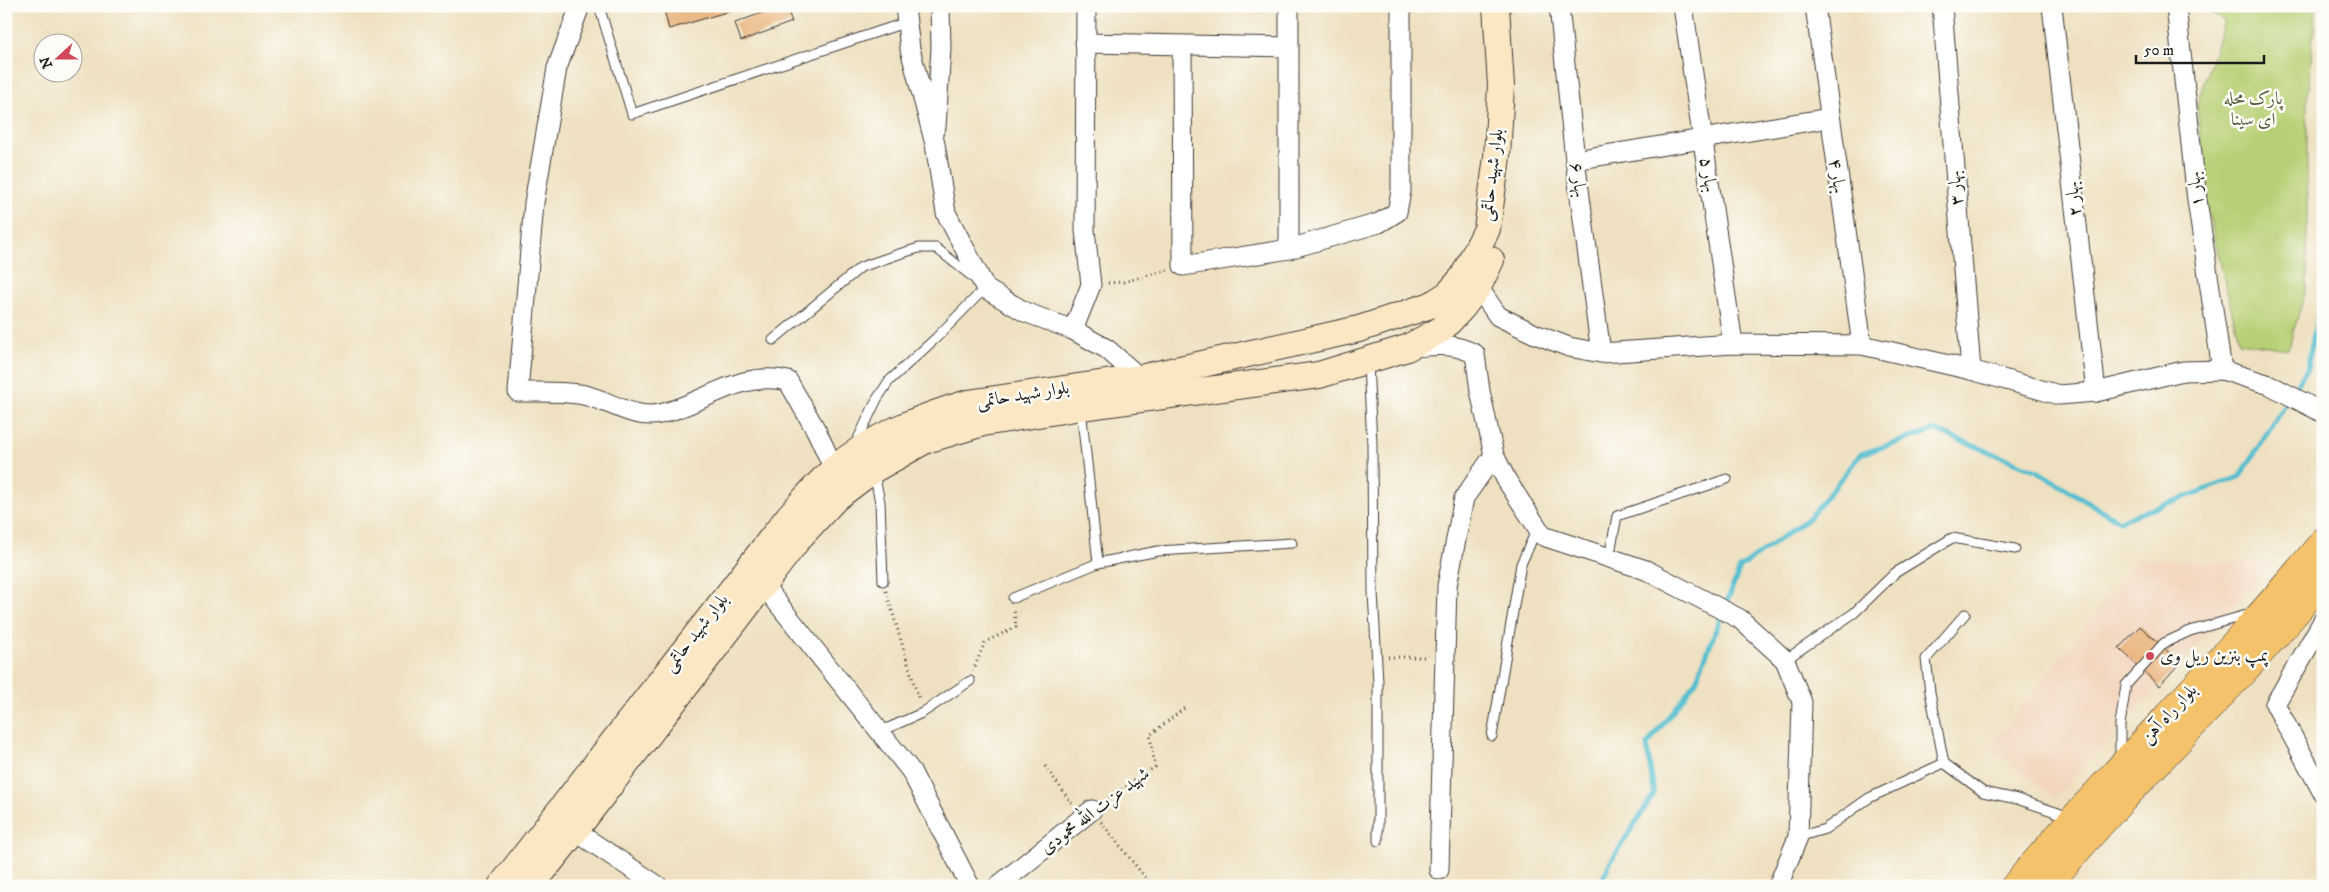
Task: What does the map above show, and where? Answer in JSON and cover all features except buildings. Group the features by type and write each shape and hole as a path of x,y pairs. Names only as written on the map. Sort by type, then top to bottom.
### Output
{"main road":[{"name":"بلوار شهید حاتمی","path":"501,886 755,575 799,538 836,498 873,470 926,440 983,423 1081,407 1359,329 1431,305 1448,294 1463,277 1487,228 1497,157 1501,86 1496,6"},
{"name":"بلوار شهید حاتمی","path":"531,886 575,831 755,575 789,516 841,464 885,435 968,403 1319,375 1407,348 1442,329 1462,308 1478,287 1504,234 1514,159 1518,86 1514,6"},
{"name":"بلوار راه آهن","path":"2015,886 2073,818 2267,610 2323,542"},
{"name":"بلوار راه آهن","path":"2047,886 2082,842 2276,636 2322,583"}],"street":[{"path":"580,6 557,68 534,203 518,392 581,394 637,414 660,414 751,379 771,377 788,381 818,432 841,464"},
{"path":"935,144 941,48 940,6"},
{"path":"1073,330 1091,285 1085,230 1086,6"},
{"path":"1289,6 1289,249"},
{"path":"1182,45 1183,266 1289,249 1379,224 1397,212 1402,191 1401,6"},
{"name":"بهار ۶","path":"1559,6 1575,160 1602,353"},
{"name":"بهار ۵","path":"1683,6 1733,344"},
{"name":"بهار ۴","path":"1815,6 1829,118 1862,345"},
{"name":"بهار ۳","path":"1942,6 1971,370"},
{"name":"بهار ۲","path":"2052,6 2096,392"},
{"name":"بهار ۱","path":"2176,6 2197,200 2222,370"},
{"path":"906,14 910,49 935,144 946,213 986,289 1025,312 1073,330 1107,349 1140,389"},
{"path":"1085,43 1289,47"},
{"path":"1575,160 1829,118"},
{"path":"1478,287 1498,316 1568,347 1602,353 1733,344 1862,345 1971,370 2059,395 2096,392 2183,371 2222,370 2270,385 2323,413"},
{"path":"1407,348 1459,346 1475,354 1494,455 1506,481 1543,536 1646,570 1740,619 1785,660 1802,702 1798,838 1778,886"},
{"path":"1439,870 1447,586 1464,498 1494,455"},
{"path":"755,575 910,770 970,886"},
{"path":"2323,621 2275,704 2323,793"},
{"name":"شهید عزت الله محمودی","path":"998,886 1087,814"},
{"path":"575,831 658,886"}],"lane":[{"path":"598,6 632,114 906,14"},
{"path":"773,340 861,267 919,248 936,248 986,289 890,381 877,399 841,464"},
{"path":"1368,360 1372,444 1373,592 1377,657 1378,841"},
{"path":"1081,407 1098,563"},
{"path":"873,470 880,502 883,581"},
{"path":"1609,558 1617,516 1728,479"},
{"path":"1492,736 1522,564 1537,529"},
{"path":"1785,660 1854,613 1895,573 1952,538 2015,549"},
{"path":"1013,598 1098,563 1158,551 1292,543"},
{"path":"2120,768 2120,724 2126,686 2164,644 2190,631 2267,610"},
{"path":"1964,614 1926,659 1930,692 1944,763 1983,792 2017,799 2073,818"},
{"path":"879,732 922,712 970,681"},
{"path":"1798,838 1825,829 1869,798 1944,763"}],"path":[{"path":"1091,285 1123,282 1183,266"},
{"path":"883,581 922,712"},
{"path":"970,681 985,642 1016,626 1013,598"},
{"path":"1377,657 1444,657"},
{"name":"شهید عزت الله محمودی","path":"1087,814 1155,767 1150,735 1186,707"},
{"path":"1046,766 1152,886"}],"shaded area":[{"path":"2138,558 2273,563 2055,798 1989,748"}],"green space":[{"name":"پارک محله ای سینا","path":"2200,6 2316,6 2307,104 2307,287 2288,349 2239,342 2207,206 2197,104 2224,21"}],"waterway":[{"path":"2293,392 2307,369 2323,290"},
{"path":"1599,886 1611,861 1654,794 1647,745 1696,681 1740,568 1810,517 1861,454 1935,430 2037,471 2119,521 2240,477 2288,399"}],"place":[{"name":"پمپ بنزین ریل وی","path":"2150,656"}]}
